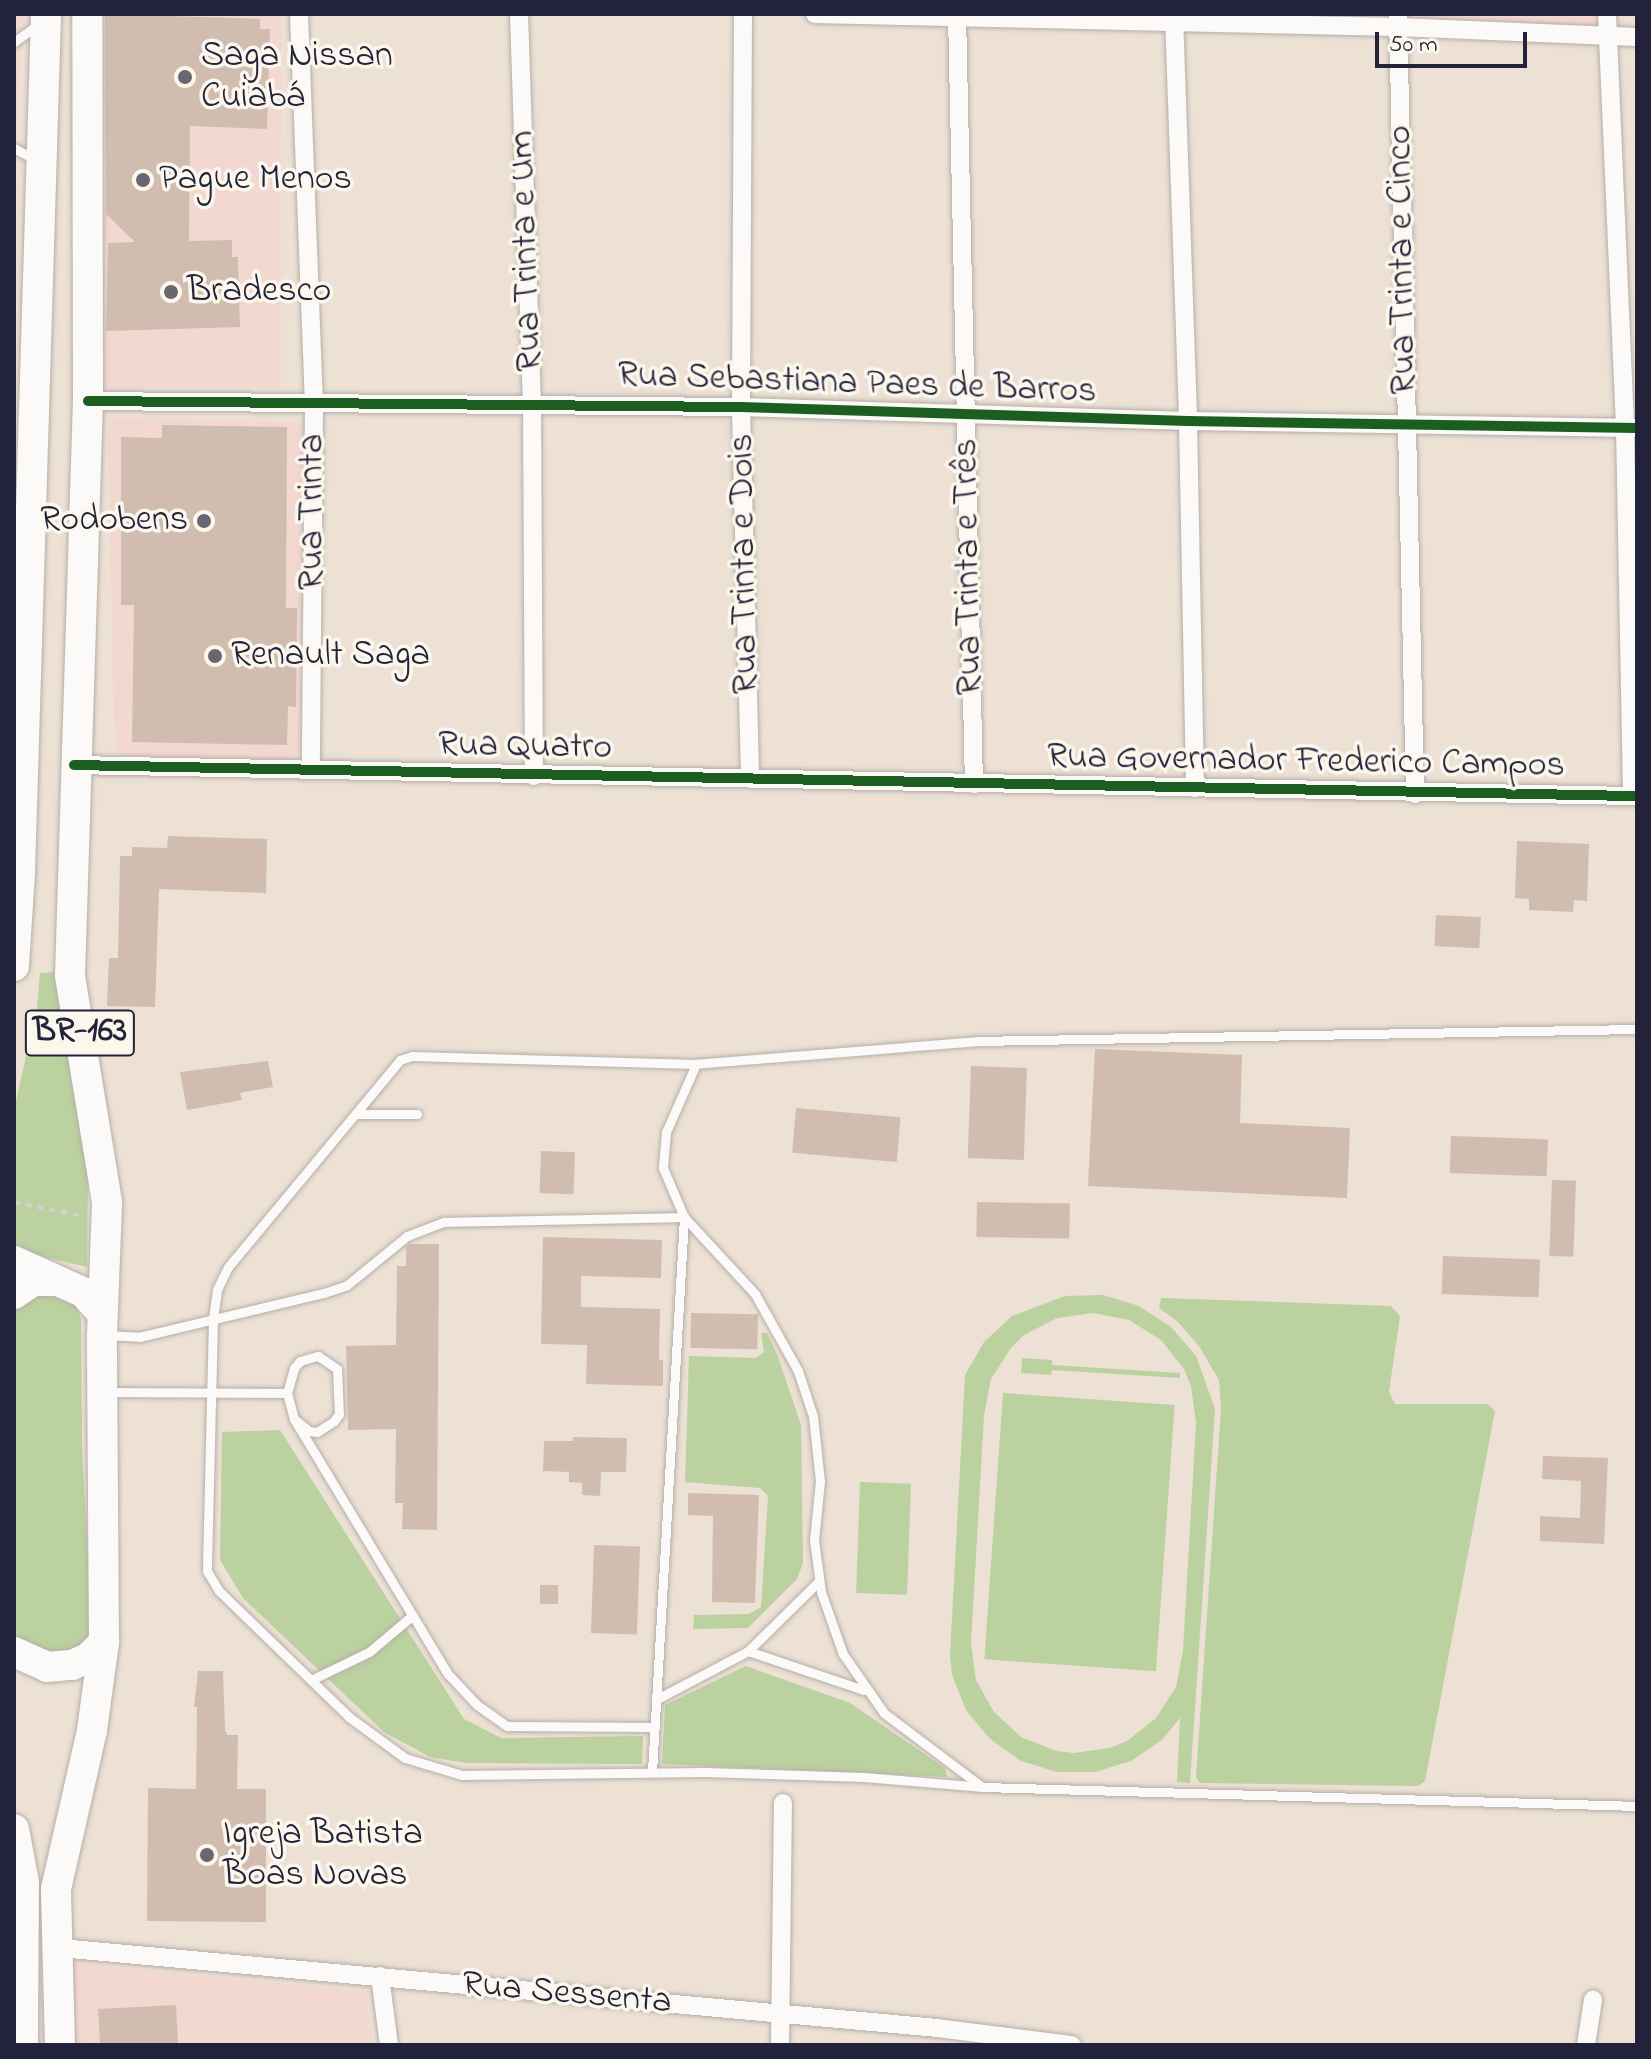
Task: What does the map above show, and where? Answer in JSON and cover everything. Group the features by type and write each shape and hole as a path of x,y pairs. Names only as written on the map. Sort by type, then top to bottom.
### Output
{"highway":[{"name":"BR-163","path":"60,2045 60,1948 56,1889 92,1730 104,1642 102,1324 107,1202 70,976 74,765 88,401 87,14"},
{"name":"BR-163","path":"14,966 46,16"},
{"path":"14,1261 83,1292 102,1324"},
{"path":"14,1294 33,1281 58,1281"},
{"path":"14,1652 47,1667 72,1665 88,1658 104,1642"},
{"path":"14,1829 24,1883 19,1966 23,2045"}],"street":[{"name":"Rua Trinta","path":"299,14 314,404 311,770"},
{"name":"Rua Trinta e Um","path":"519,14 532,404 534,776"},
{"name":"Rua Trinta e Dois","path":"743,14 741,407 750,779"},
{"path":"815,14 1398,20 1637,37"},
{"path":"1607,14 1631,428 1634,796"},
{"name":"Rua Trinta e Três","path":"958,17 974,784"},
{"path":"1174,19 1188,421 1195,788"},
{"name":"Rua Trinta e Cinco","path":"1398,20 1415,794"},
{"name":"Rua Sebastiana Paes de Barros","path":"88,401 741,407 1188,421 1631,428"},
{"name":"Rua Quatro","path":"74,765 974,784"},
{"name":"Rua Governador Frederico Campos","path":"974,784 1634,796"},
{"path":"780,2045 783,1803"},
{"name":"Rua Sessenta","path":"60,1948 780,2014 1072,2045"},
{"path":"380,1976 389,2045"},
{"path":"1586,2045 1593,2000"}],"lane":[{"path":"14,42 46,16"},
{"path":"14,148 43,163"},
{"path":"1637,1029 979,1041 696,1064 412,1056 400,1060 228,1267 217,1290 213,1320 207,1571 219,1591 349,1717 405,1758 462,1775 652,1772 864,1777 983,1787 1637,1806"},
{"path":"696,1064 666,1132 663,1168 684,1217 755,1294 798,1371 813,1416 818,1468 814,1540 819,1581 843,1654 864,1690 906,1733 983,1787"},
{"path":"358,1114 417,1114"},
{"path":"102,1324 139,1337 347,1285 407,1236 444,1222 684,1217"},
{"path":"652,1772 684,1217"},
{"path":"294,1419 309,1431 317,1432 339,1414 337,1369 318,1356 300,1361 290,1378 287,1393 294,1419 448,1674 477,1705 507,1726 655,1727"},
{"path":"102,1392 287,1393"},
{"path":"657,1699 748,1651 819,1581"},
{"path":"311,1680 369,1652 413,1615"},
{"path":"748,1651 864,1690"}],"path":[{"path":"14,1202 85,1216"}],"shaded area":[{"path":"14,14 23,14 14,169"},
{"path":"96,14 281,14 281,387 96,387"},
{"path":"1400,14 1602,14 1602,30 1400,22"},
{"path":"114,418 293,421 303,427 299,753 285,762 122,756 115,748 107,428"},
{"path":"71,1963 366,1992 373,2045 72,2045"}],"green space":[{"path":"57,972 88,1170 87,1267 14,1250 16,1101 37,1008 40,973"},
{"path":"42,1288 75,1303 81,1319 82,1447 92,1632 69,1658 14,1643 14,1303"},
{"path":"1103,1295 1139,1306 1171,1327 1196,1356 1215,1409 1190,1783 1177,1782 1180,1718 1162,1740 1131,1761 1095,1772 1057,1772 1021,1761 990,1739 966,1710 952,1675 950,1656 965,1375 984,1342 1012,1316 1065,1296","holes":["1093,1313 1129,1320 1161,1340 1184,1369 1191,1386 1196,1423 1183,1651 1176,1687 1156,1718 1127,1741 1110,1748 1074,1753 1056,1751 1021,1737 994,1712 976,1680 971,1643 984,1415 991,1379 1011,1348 1024,1335 1057,1318"]},
{"path":"1161,1298 1391,1306 1400,1316 1389,1392 1395,1404 1488,1404 1495,1411 1425,1781 1418,1786 1200,1783 1196,1777 1221,1409 1219,1380 1199,1346 1178,1322 1159,1308"},
{"path":"761,1333 767,1333 777,1354 801,1425 803,1563 797,1579 748,1628 693,1629 694,1615 749,1614 761,1607 768,1496 760,1488 685,1482 689,1356 756,1358 764,1352"},
{"path":"1022,1358 1052,1360 1052,1365 1180,1373 1180,1378 1052,1370 1051,1375 1021,1373"},
{"path":"1003,1393 1175,1405 1156,1671 984,1659"},
{"path":"280,1430 464,1719 501,1738 643,1736 642,1764 467,1763 430,1757 384,1732 243,1598 220,1560 222,1432"},
{"path":"860,1482 911,1484 907,1595 856,1593"},
{"path":"746,1666 850,1703 945,1768 947,1777 662,1764 665,1705"}],"building":[{"path":"105,14 260,19 260,29 270,29 267,129 190,126 189,241 232,240 232,257 238,257 240,327 106,331 108,243 135,242 106,214"},
{"path":"162,425 287,427 286,608 297,608 296,707 288,706 287,745 132,742 134,605 121,605 121,437 162,438"},
{"path":"168,836 267,839 266,893 159,889 155,1007 107,1006 109,958 118,958 120,856 132,856 132,847 167,848"},
{"path":"1517,841 1589,844 1587,901 1574,900 1573,912 1529,910 1529,899 1515,898"},
{"path":"1436,915 1481,917 1479,948 1434,946"},
{"path":"1095,1049 1242,1055 1240,1123 1350,1128 1347,1198 1088,1186"},
{"path":"268,1061 273,1087 240,1093 242,1100 187,1110 180,1072"},
{"path":"971,1066 1027,1068 1024,1160 968,1158"},
{"path":"796,1108 901,1117 897,1162 792,1153"},
{"path":"1451,1136 1548,1139 1547,1176 1450,1173"},
{"path":"541,1151 575,1152 574,1194 540,1193"},
{"path":"1552,1180 1576,1181 1573,1257 1549,1256"},
{"path":"977,1202 1070,1204 1069,1239 976,1237"},
{"path":"543,1237 662,1240 661,1278 581,1276 581,1307 660,1309 659,1360 663,1360 663,1386 586,1384 587,1345 541,1344"},
{"path":"409,1244 439,1244 437,1530 402,1529 403,1503 395,1503 396,1429 348,1430 346,1346 396,1345 397,1266 406,1266 406,1247"},
{"path":"1443,1256 1540,1259 1539,1297 1442,1294"},
{"path":"691,1313 758,1314 757,1349 690,1348"},
{"path":"573,1437 627,1438 626,1472 601,1472 600,1496 582,1495 582,1483 569,1482 569,1472 543,1471 544,1441 573,1441"},
{"path":"1543,1456 1608,1458 1604,1544 1540,1541 1540,1516 1580,1518 1581,1481 1542,1479"},
{"path":"688,1493 759,1495 755,1603 712,1602 713,1516 688,1515"},
{"path":"594,1545 640,1547 637,1635 591,1633"},
{"path":"540,1585 558,1585 558,1604 540,1604"},
{"name":"Igreja Batista Boas Novas","path":"198,1671 223,1671 225,1730 227,1735 238,1735 237,1789 266,1789 266,1922 147,1921 148,1788 196,1789 197,1707 194,1707"},
{"path":"176,2005 178,2045 100,2045 98,2009"}],"cycle path":[{"path":"88,401 741,407 1188,421 1637,428"},
{"path":"74,765 1637,796"}],"place":[{"name":"Saga Nissan Cuiabá","path":"185,77"},
{"name":"Pague Menos","path":"143,180"},
{"name":"Bradesco","path":"171,292"},
{"name":"Rodobens","path":"204,521"},
{"name":"Renault Saga","path":"215,656"},
{"name":"Igreja Batista Boas Novas","path":"207,1855"}]}
